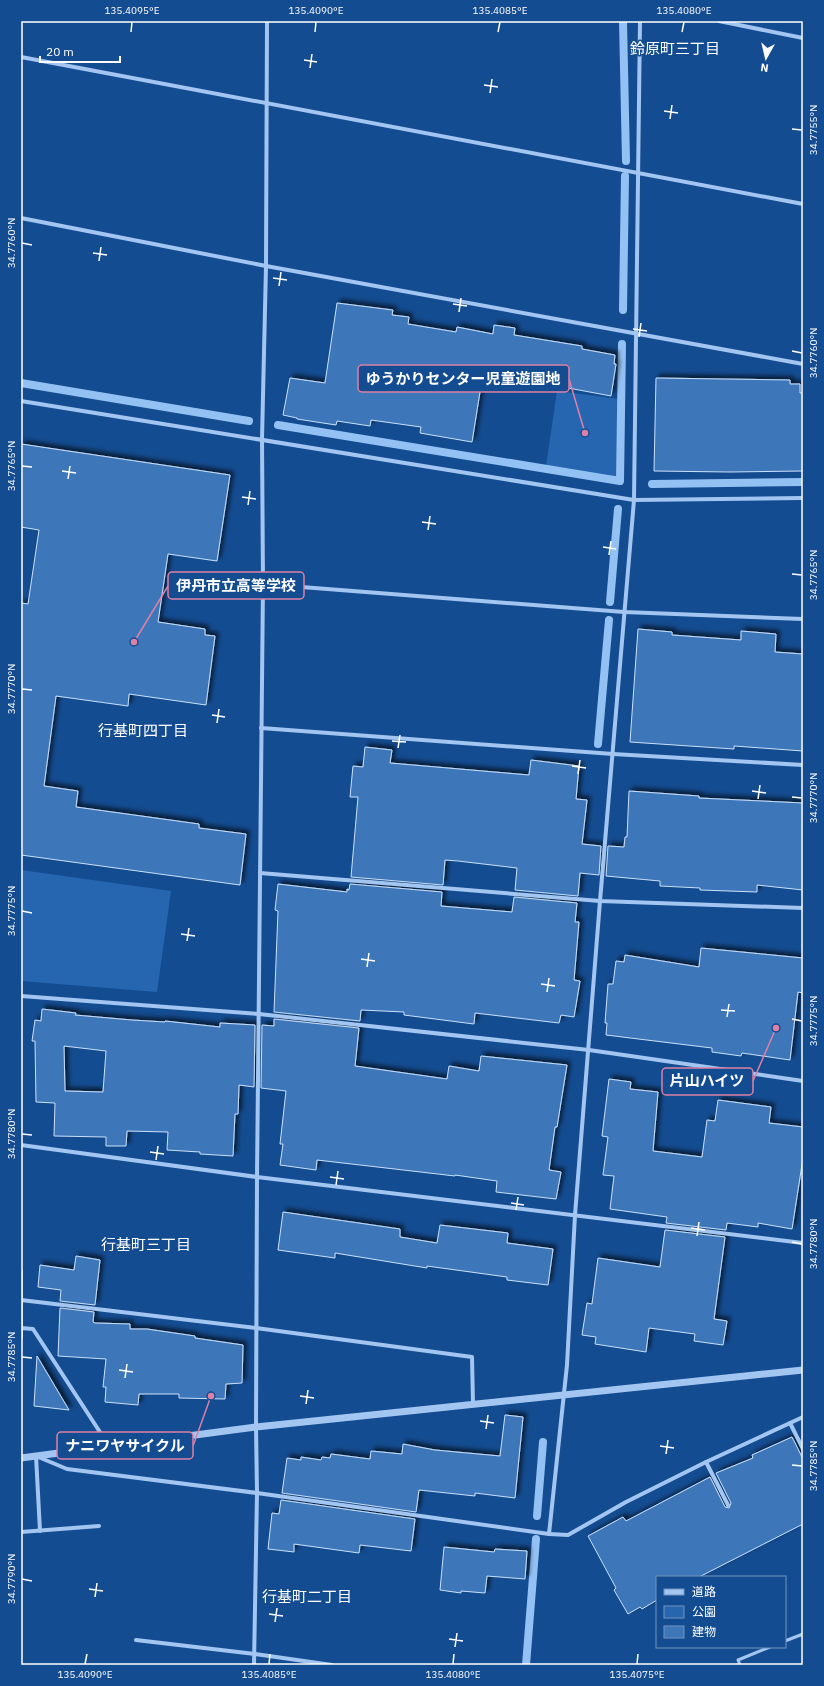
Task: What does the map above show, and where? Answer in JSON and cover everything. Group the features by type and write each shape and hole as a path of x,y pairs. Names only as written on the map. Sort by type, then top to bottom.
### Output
{"street":[{"path":"254,1665 257,1493 256,1328 263,584 262,440 266,266 267,21"},
{"path":"549,1534 564,1394 575,1215 634,500 640,21"},
{"path":"719,21 803,38"},
{"path":"21,57 803,204"},
{"path":"21,218 266,266 803,364"},
{"path":"21,401 634,500 803,498"},
{"path":"263,584 624,612 803,618"},
{"path":"261,728 613,754 803,765"},
{"path":"260,873 600,901 803,908"},
{"path":"21,996 259,1014 589,1050 803,1081"},
{"path":"21,1145 257,1177 803,1243"},
{"path":"21,1271 21,1338"},
{"path":"22,1300 256,1328 472,1357 473,1404"},
{"path":"21,1328 33,1329 108,1446"},
{"path":"21,1458 256,1427 803,1370"},
{"path":"36,1456 67,1469 257,1493 549,1534 568,1535 626,1502 706,1462 803,1417"},
{"path":"790,1423 803,1449"},
{"path":"36,1456 40,1531"},
{"path":"706,1462 728,1505"},
{"path":"21,1532 99,1526"},
{"path":"136,1640 332,1665"}],"lane":[{"path":"786,1641 803,1634"},
{"path":"740,1665 738,1660 768,1648"}],"green space":[{"path":"557,391 619,399 620,477 616,479 546,466"},
{"path":"21,870 171,891 157,992 21,981"}],"building":[{"path":"337,303 393,310 392,315 409,317 408,324 456,332 457,327 493,334 494,325 515,328 514,335 582,346 582,349 615,355 614,364 616,364 611,396 547,384 548,382 483,373 472,442 420,433 421,427 371,420 370,426 337,421 336,425 297,419 283,415 290,378 325,383"},
{"path":"656,378 790,380 790,384 800,384 800,393 803,393 803,471 654,471"},
{"path":"21,444 230,475 217,561 168,554 158,622 205,629 205,635 215,636 206,705 129,694 128,706 56,696 44,786 78,791 76,807 199,824 199,828 246,834 240,885 21,855 21,603 28,604 39,530 21,527"},
{"path":"638,629 672,632 672,635 741,640 741,631 776,634 775,652 803,654 803,751 734,746 734,749 630,742"},
{"path":"365,747 392,750 390,763 529,775 531,760 579,766 576,799 587,800 582,844 601,846 599,875 580,873 578,896 515,890 517,868 458,861 445,860 443,885 351,877 358,797 350,797 353,766 363,767"},
{"path":"629,791 699,796 699,798 803,803 803,890 757,885 757,892 700,890 700,888 660,886 660,881 606,876 608,846 624,847 625,837 627,837"},
{"path":"278,884 347,892 350,884 442,892 441,906 512,912 514,897 577,903 575,922 579,922 574,980 580,981 574,1017 561,1015 559,1023 475,1013 474,1024 404,1015 404,1012 361,1010 360,1021 274,1012 278,911 275,910"},
{"path":"701,948 803,958 803,993 798,992 790,1060 742,1053 741,1056 712,1052 712,1048 606,1035 607,1023 605,1023 608,984 613,984 616,961 624,962 625,955 699,967"},
{"path":"42,1009 76,1013 75,1015 165,1021 220,1027 220,1023 255,1025 254,1087 239,1085 238,1114 235,1114 233,1156 167,1150 168,1132 127,1131 126,1146 106,1146 106,1137 54,1136 55,1103 36,1102 35,1041 32,1041 35,1020 41,1021","holes":["64,1046 106,1051 103,1092 65,1091"]},
{"path":"274,1019 359,1028 355,1066 447,1079 449,1066 479,1071 481,1056 567,1065 557,1127 555,1127 549,1170 561,1172 556,1199 496,1192 497,1181 455,1175 317,1160 316,1170 280,1165 283,1144 280,1144 286,1091 261,1088 262,1025 274,1026"},
{"path":"609,1079 631,1082 630,1089 658,1092 653,1151 702,1157 707,1120 715,1121 718,1100 771,1107 769,1123 803,1127 803,1158 792,1229 758,1223 758,1227 727,1223 726,1230 666,1223 667,1217 610,1209 614,1176 603,1175 608,1137 602,1136"},
{"path":"283,1212 400,1229 400,1237 437,1243 440,1225 508,1233 507,1243 553,1249 548,1285 507,1280 507,1277 427,1266 427,1268 335,1253 335,1258 278,1250"},
{"path":"665,1230 725,1237 714,1319 727,1321 723,1345 694,1341 695,1334 649,1328 646,1352 595,1344 596,1337 582,1335 587,1303 592,1304 598,1258 660,1267"},
{"path":"76,1256 100,1260 95,1305 60,1301 61,1290 38,1287 40,1265 74,1270"},
{"path":"60,1308 94,1312 93,1322 95,1323 130,1324 130,1329 147,1329 243,1345 242,1383 226,1384 225,1399 179,1398 179,1394 139,1394 138,1405 105,1402 106,1387 103,1387 106,1359 58,1356"},
{"path":"37,1356 69,1410 34,1406"},
{"path":"505,1415 523,1417 515,1498 475,1493 475,1496 419,1490 416,1512 282,1493 287,1458 301,1460 301,1457 321,1460 322,1457 330,1458 331,1454 370,1459 371,1451 402,1454 403,1444 435,1450 500,1456"},
{"path":"792,1437 803,1459 803,1524 701,1576 656,1576 656,1601 642,1609 640,1607 628,1614 614,1590 616,1588 588,1536 623,1517 626,1521 710,1477 725,1507 729,1508 731,1503 716,1473 753,1458 752,1455"},
{"path":"281,1500 415,1519 411,1551 360,1545 359,1553 294,1544 294,1552 268,1549 272,1513 279,1514"},
{"path":"444,1547 494,1552 495,1549 527,1551 525,1579 487,1576 485,1593 461,1591 461,1593 440,1590"}],"waterway":[{"path":"623,21 626,161"},
{"path":"623,310 625,176"},
{"path":"278,425 620,481 622,344"},
{"path":"21,383 249,421"},
{"path":"652,484 803,482"},
{"path":"610,602 618,509"},
{"path":"598,744 609,620"},
{"path":"537,1516 543,1442"},
{"path":"526,1665 536,1539"}],"place":[{"name":"ゆうかりセンター児童遊園地","path":"585,433"},
{"name":"伊丹市立高等学校","path":"134,642"},
{"name":"片山ハイツ","path":"776,1028"},
{"name":"ナニワヤサイクル","path":"211,1396"}],"district":[{"name":"鈴原町三丁目","path":"675,49"},
{"name":"行基町四丁目","path":"143,731"},
{"name":"行基町三丁目","path":"146,1245"},
{"name":"行基町二丁目","path":"307,1597"}]}
